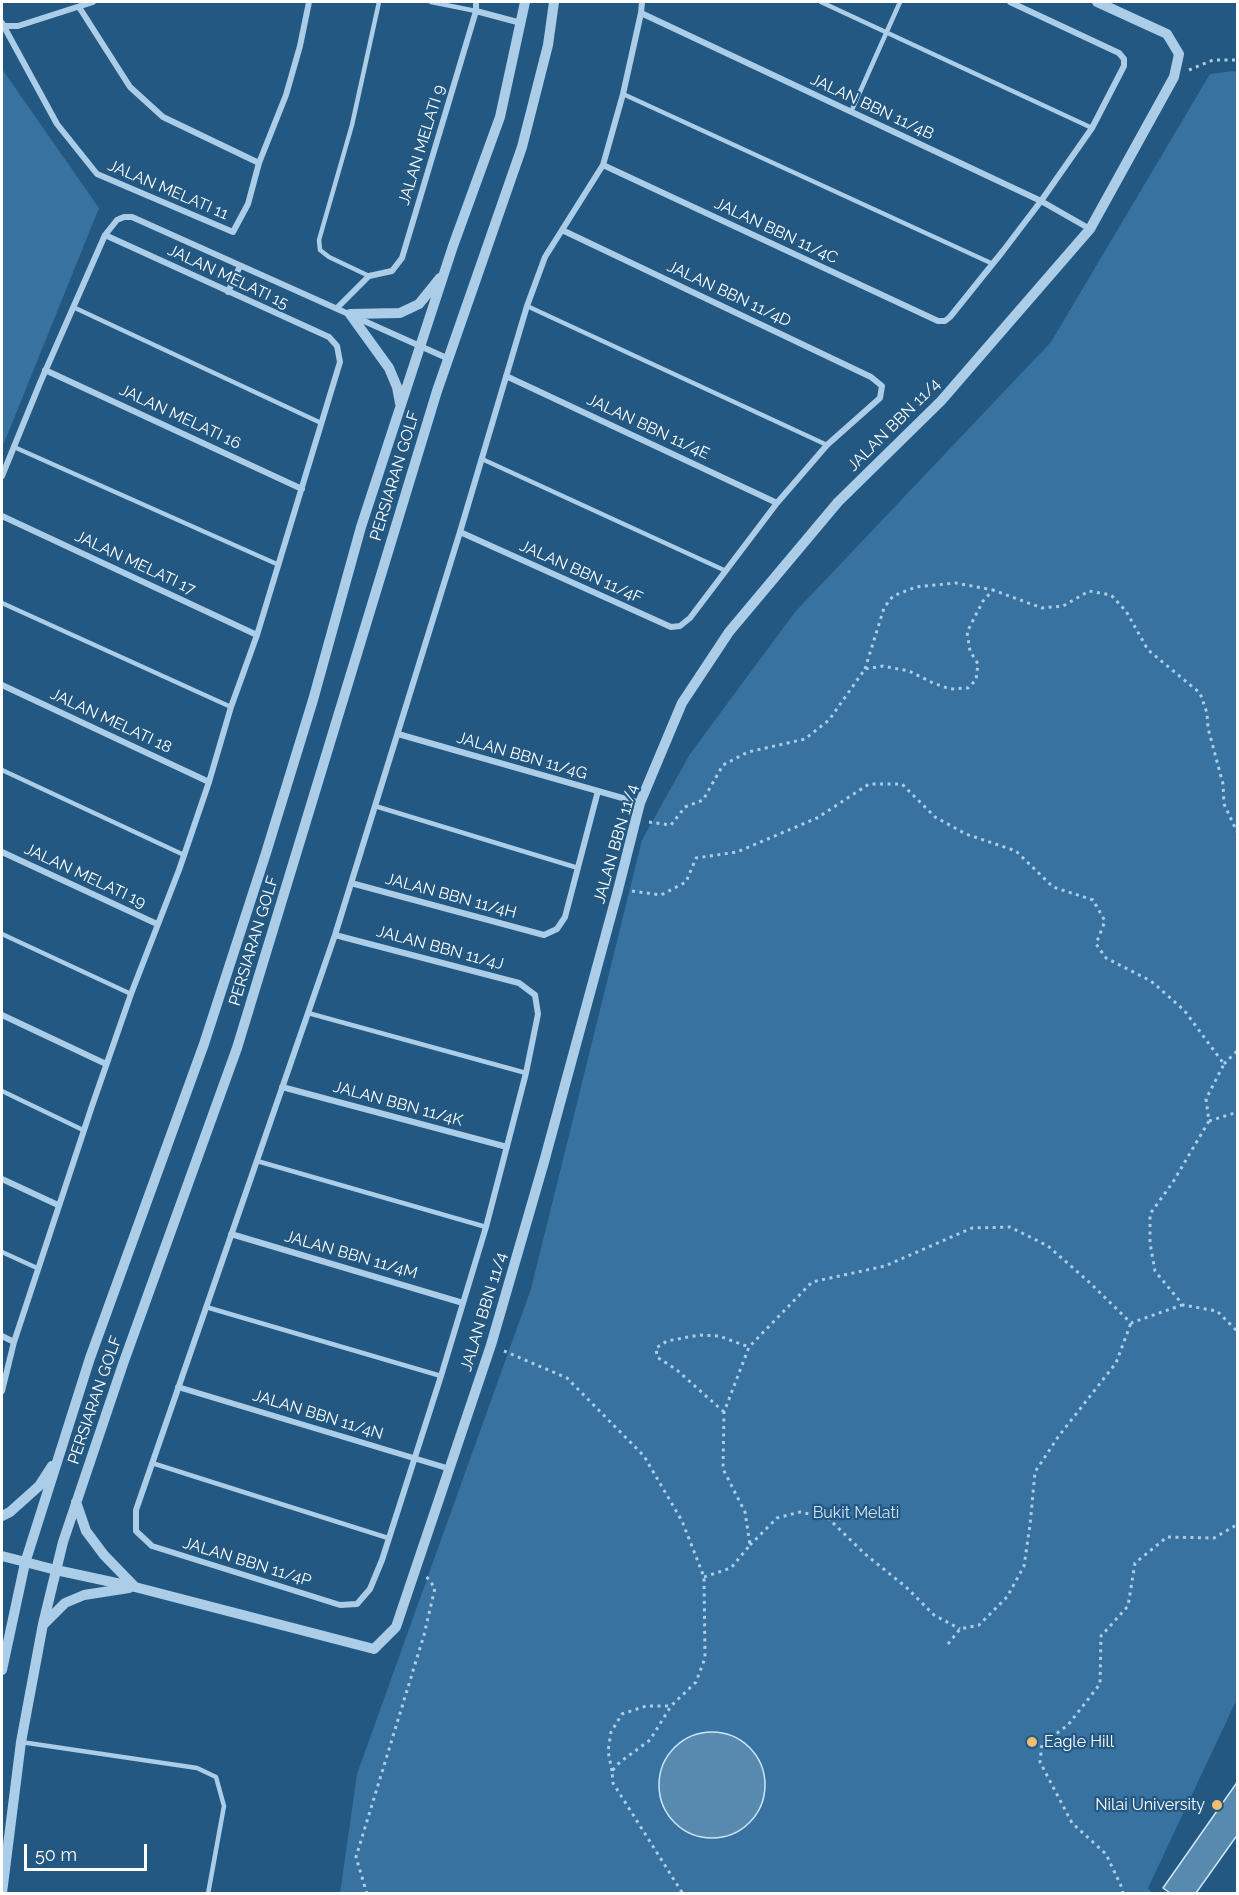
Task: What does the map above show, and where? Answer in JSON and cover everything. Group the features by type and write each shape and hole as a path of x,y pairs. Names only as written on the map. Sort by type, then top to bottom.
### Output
{"street":[{"path":"2,25 18,26 93,2"},
{"name":"JALAN MELATI 11","path":"2,25 57,124 97,174 233,232 248,204 259,163 286,95 300,46 309,2"},
{"name":"JALAN MELATI 9","path":"369,276 392,271 402,258 476,11 476,2"},
{"name":"PERSIARAN GOLF","path":"2,1670 25,1563 90,1358 204,1044 313,700 361,528 445,272 500,117 525,2"},
{"name":"PERSIARAN GOLF","path":"2,1893 21,1742 43,1624 75,1502 237,1048 388,551 449,359 522,147 548,45 554,2"},
{"path":"152,1463 335,935 460,532 527,306 545,257 603,165 623,94 642,2"},
{"path":"993,264 1092,128 1124,66 1124,59 1119,53 1010,2"},
{"name":"JALAN BBN 11/4","path":"135,1587 374,1649 396,1627 491,1345 547,1151 640,803 682,703 729,632 838,502 941,401 1090,229 1174,77 1179,54 1167,34 1097,2"},
{"path":"79,7 130,87 163,117 259,163"},
{"path":"476,11 521,23"},
{"name":"JALAN BBN 11/4B","path":"641,14 1041,201 1090,229"},
{"name":"JALAN BBN 11/4C","path":"603,165 938,321 945,321 950,317 993,264"},
{"path":"2,476 45,370 105,235 117,220 124,217 132,217 449,359"},
{"name":"JALAN BBN 11/4D","path":"562,230 871,377 882,386 880,398 827,445"},
{"name":"JALAN MELATI 15","path":"105,235 329,338 337,346 340,362 321,423"},
{"path":"228,291 240,266"},
{"path":"350,314 400,313 420,304 445,272"},
{"path":"337,308 369,276"},
{"path":"350,314 388,368 397,387 401,406"},
{"name":"JALAN MELATI 16","path":"45,370 302,489"},
{"name":"JALAN BBN 11/4E","path":"506,376 777,503"},
{"path":"2,1391 14,1342 58,1205 106,1064 209,782 231,707 279,565 321,423"},
{"path":"726,571 777,503 827,445"},
{"name":"JALAN MELATI 17","path":"2,516 257,635"},
{"name":"JALAN BBN 11/4F","path":"460,532 670,627 680,626 690,618 726,571"},
{"name":"JALAN MELATI 18","path":"2,685 209,782"},
{"name":"JALAN BBN 11/4G","path":"398,734 640,803"},
{"path":"578,868 598,791"},
{"name":"JALAN MELATI 19","path":"2,852 158,924"},
{"name":"JALAN BBN 11/4H","path":"351,884 544,935 557,929 565,917 578,868"},
{"name":"JALAN BBN 11/4J","path":"335,935 519,983 535,995 538,1014 526,1073"},
{"path":"2,1015 106,1064"},
{"path":"388,1538 441,1376 486,1227 526,1073"},
{"name":"JALAN BBN 11/4K","path":"282,1087 507,1147"},
{"path":"2,1179 58,1205"},
{"name":"JALAN BBN 11/4M","path":"231,1234 463,1303"},
{"path":"2,1336 14,1342"},
{"name":"JALAN BBN 11/4N","path":"178,1387 450,1470"},
{"path":"2,1516 10,1512 39,1486 60,1454"},
{"name":"JALAN BBN 11/4P","path":"152,1463 136,1510 136,1531 152,1546 340,1605 357,1604 370,1589 388,1538"},
{"path":"75,1502 86,1531 104,1555 135,1587"},
{"path":"2,1556 135,1587"},
{"path":"43,1624 65,1603 84,1595 135,1587"}],"lane":[{"path":"369,276 329,257 320,250 319,240 352,125 379,2"},
{"path":"431,2 476,11"},
{"path":"821,2 1092,128"},
{"path":"850,112 900,2"},
{"path":"623,94 993,264"},
{"path":"527,306 827,445"},
{"path":"73,307 321,423"},
{"path":"14,447 279,565"},
{"path":"482,459 726,571"},
{"path":"2,603 231,707"},
{"path":"2,770 184,855"},
{"path":"375,807 578,868"},
{"path":"2,934 131,994"},
{"path":"308,1013 526,1073"},
{"path":"2,1091 84,1130"},
{"path":"257,1161 486,1227"},
{"path":"2,1252 38,1269"},
{"path":"206,1307 441,1376"},
{"path":"152,1463 388,1538"},
{"path":"21,1742 197,1768 216,1777 224,1806 208,1893"}],"path":[{"path":"1174,77 1213,60 1237,60"},
{"path":"635,820 671,825 685,807 704,800 723,765 748,752 805,739 829,720 865,669 884,608 893,596 916,587 956,584 993,590 1042,608 1063,606 1089,591 1111,595 1126,610 1148,650 1200,693 1207,713 1208,728 1223,784 1224,804 1238,834"},
{"path":"865,669 883,666 909,671 950,689 968,688 976,680 978,664 970,651 967,633 982,602 993,590"},
{"path":"618,890 661,895 686,882 696,858 737,852 817,818 869,784 902,784 935,818 966,834 1016,851 1053,887 1093,900 1105,921 1096,944 1106,958 1151,981 1184,1010 1224,1064"},
{"path":"1183,1305 1155,1271 1150,1243 1150,1214 1173,1182 1209,1121 1206,1099 1224,1064 1238,1050"},
{"path":"1209,1121 1238,1112"},
{"path":"750,1545 745,1512 723,1469 724,1412 749,1347 812,1282 885,1266 972,1228 1010,1227 1048,1246 1131,1323"},
{"path":"1131,1323 1183,1305 1216,1311 1238,1332"},
{"path":"948,1644 960,1629 979,1624 1007,1597 1024,1566 1035,1472 1058,1437 1116,1363 1131,1323"},
{"path":"724,1412 677,1370 657,1357 656,1348 668,1341 699,1335 719,1336 749,1347"},
{"path":"491,1345 567,1378 644,1456 682,1521 704,1577 705,1658 696,1682 671,1706 650,1740 620,1762 612,1771"},
{"path":"704,1577 731,1568 777,1518 800,1512 828,1518 934,1615 960,1629"},
{"path":"1123,1893 1106,1854 1072,1822 1040,1762 1042,1744 1068,1725 1100,1684 1101,1636 1128,1606 1135,1563 1167,1537 1214,1538 1238,1524"},
{"path":"367,1893 356,1857 424,1635 435,1587 417,1566"},
{"path":"671,1706 646,1706 622,1714 611,1732 608,1751 613,1783 683,1893"}],"green space":[{"path":"2,69 99,208 2,448"},
{"name":"Bukit Melati","path":"1238,72 1237,1699 1148,1888 1152,1893 340,1893 357,1774 531,1289 642,840 690,754 795,612 1051,342 1210,74"}],"building":[{"path":"712,1732 732,1736 750,1747 761,1765 765,1785 761,1805 750,1823 732,1834 712,1838 692,1834 674,1823 663,1805 659,1785 663,1765 674,1747 692,1736"},
{"path":"1238,1781 1238,1834 1196,1893 1170,1893 1163,1888"}],"place":[{"name":"Eagle Hill","path":"1032,1742"},
{"name":"Nilai University","path":"1217,1805"}]}
